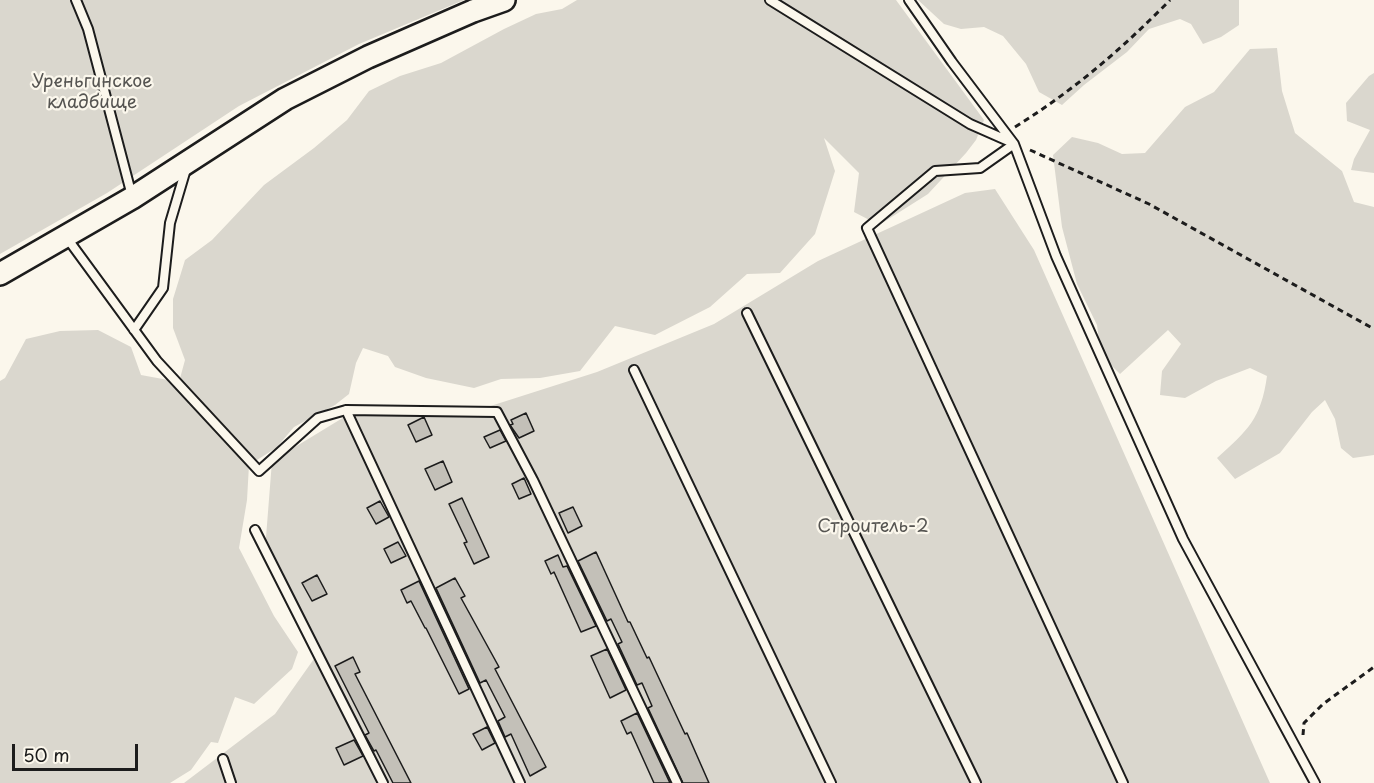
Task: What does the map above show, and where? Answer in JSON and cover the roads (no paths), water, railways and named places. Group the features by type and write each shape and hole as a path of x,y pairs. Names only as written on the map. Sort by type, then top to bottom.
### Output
{"main road":[{"path":"0,274 132,198 285,99 357,62 473,11 504,0"}],"lane":[{"path":"76,0 88,29 132,198"},
{"path":"770,0 970,124 1014,144"},
{"path":"909,0 1014,144 1056,256 1183,539 1315,783"},
{"path":"1014,144 980,168 935,171 867,228 1123,783"},
{"path":"134,330 163,288 170,223 189,162"},
{"path":"66,237 157,361 259,471 318,418 346,410 497,412 533,480 677,783"},
{"path":"747,313 976,783"},
{"path":"634,370 831,783"},
{"path":"346,410 520,783"},
{"path":"255,530 383,783"},
{"path":"223,759 231,783"}],"park label":[{"name":"Уреньгинское кладбище","path":"92,92"},
{"name":"Строитель-2","path":"873,527"}]}
